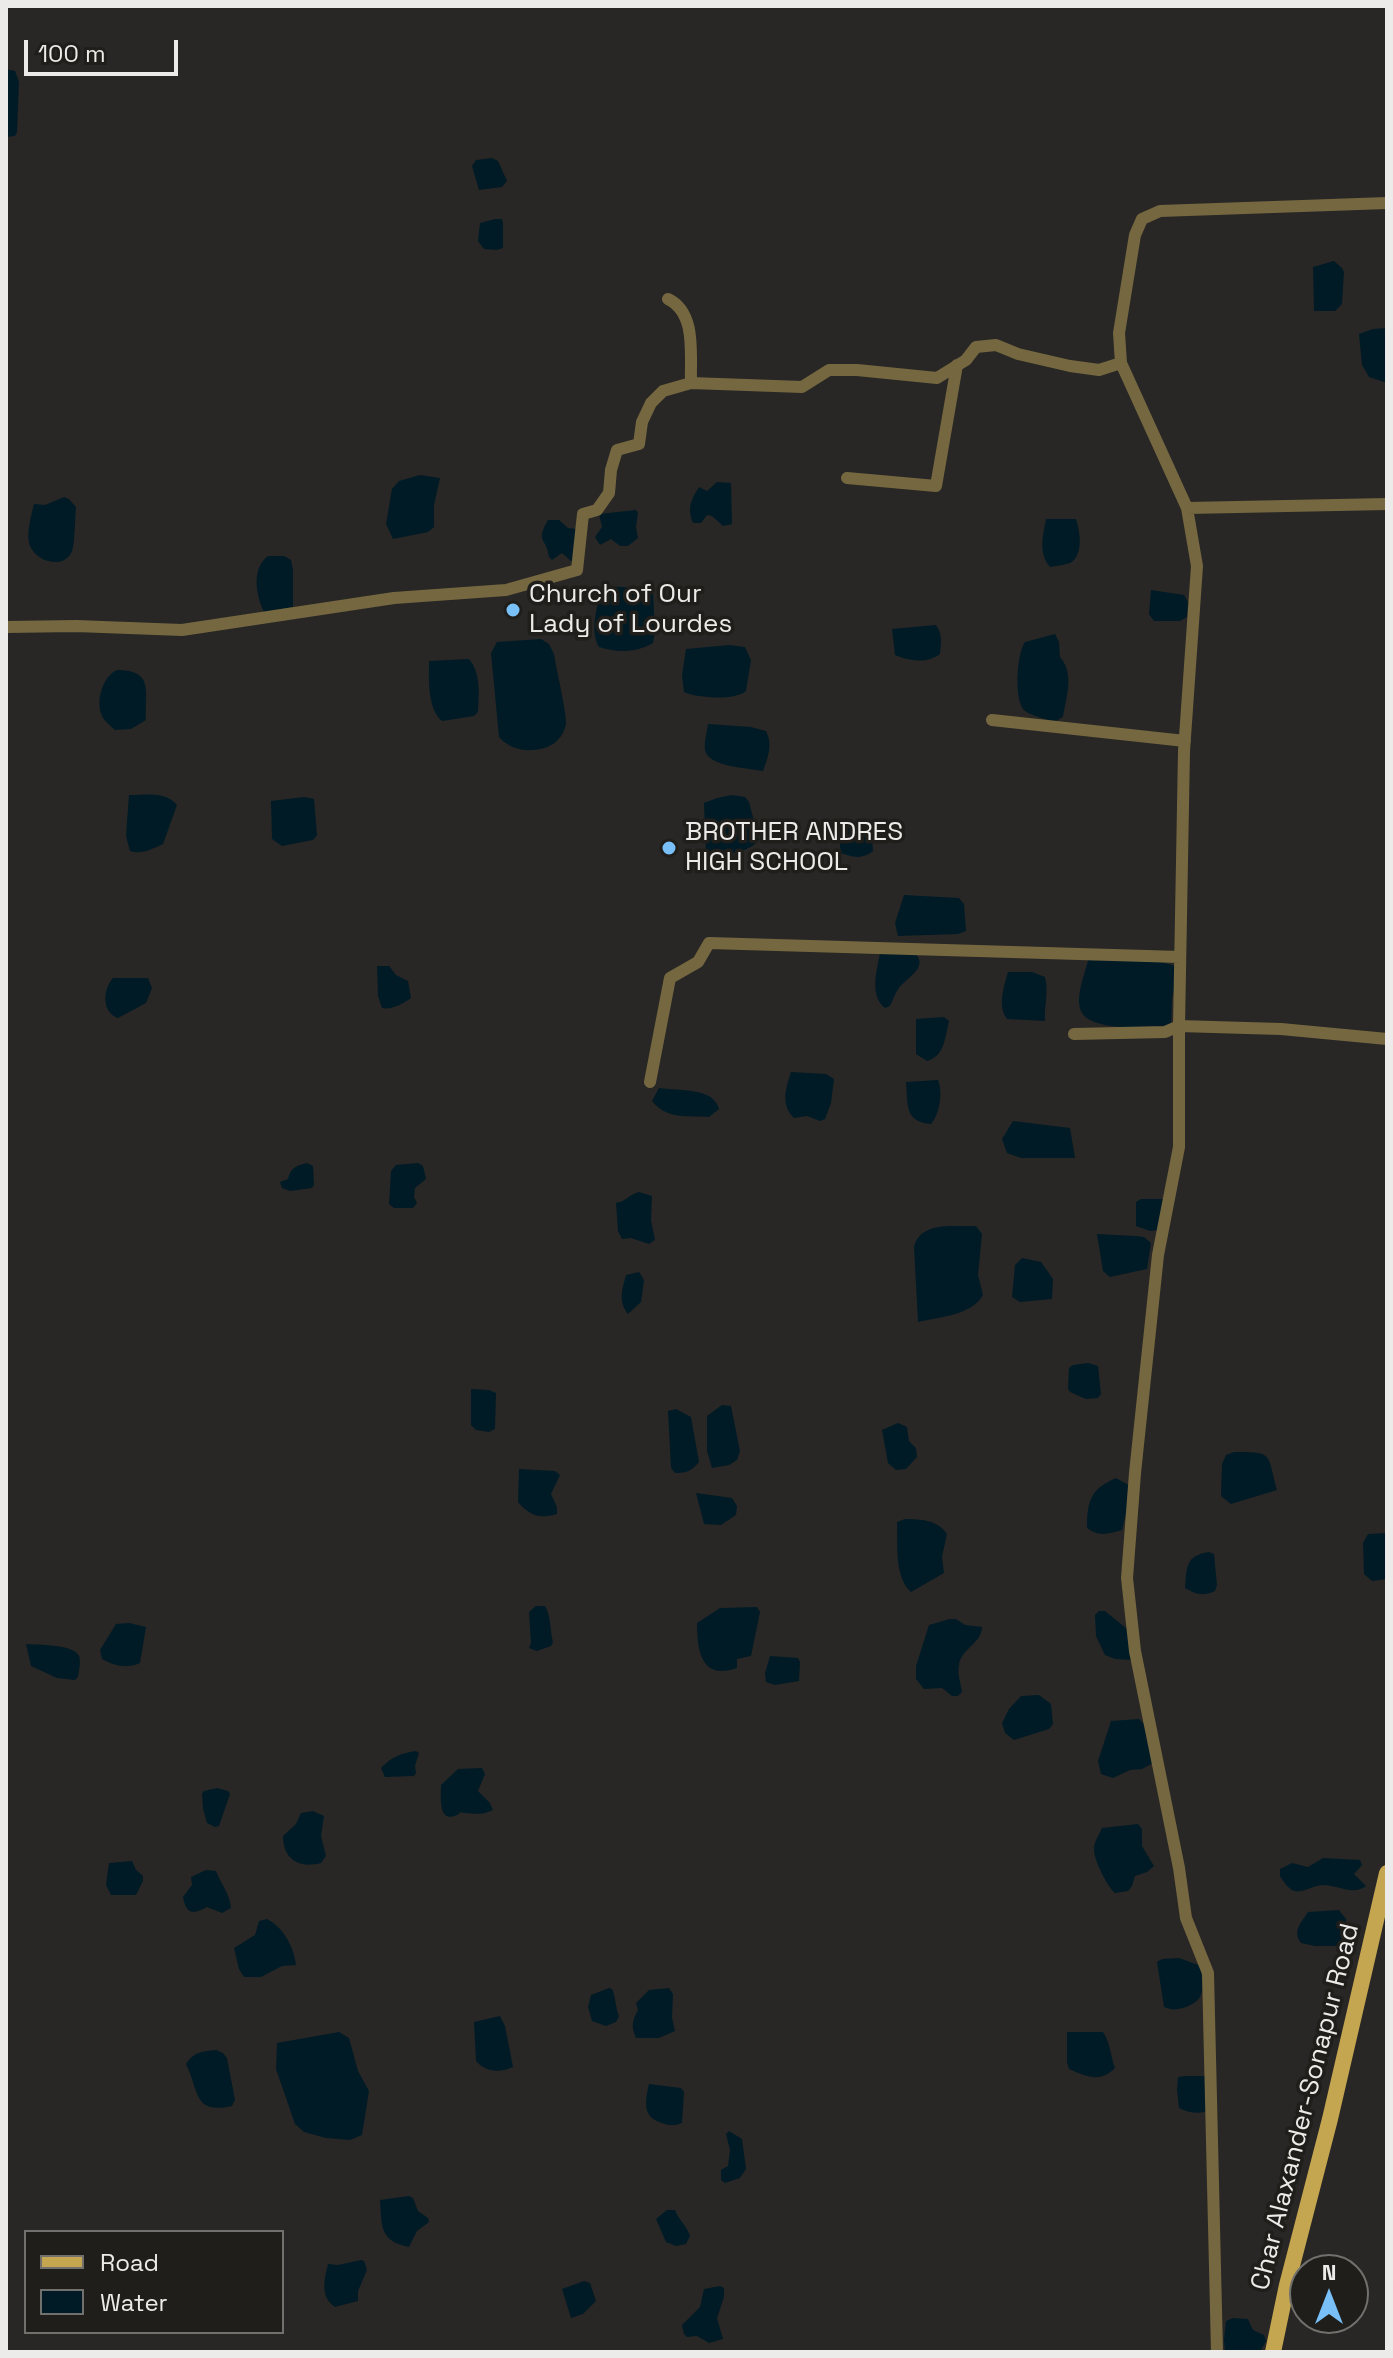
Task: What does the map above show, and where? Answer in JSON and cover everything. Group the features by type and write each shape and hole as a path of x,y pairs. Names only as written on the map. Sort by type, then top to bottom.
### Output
{"main road":[{"name":"Char Alaxander-Sonapur Road","path":"1273,2352 1387,1873"}],"street":[{"path":"1217,2352 1208,1973 1186,1918 1179,1868 1135,1651 1127,1578 1158,1255 1179,1147 1185,741 1197,566 1187,508 1121,363 1119,333 1135,235 1142,219 1160,211 1387,203"},
{"path":"668,299 677,303 687,318 691,383"},
{"path":"6,627 182,630 394,598 506,590 577,570 583,514 597,510 609,493 617,450 639,444 642,422 651,403 663,391 691,383 802,387 829,370 937,378 966,360 976,347 996,345 1018,354 1070,366 1099,370 1121,363"},
{"path":"847,478 936,486 957,365"},
{"path":"1187,508 1387,504"},
{"path":"992,720 1185,741"},
{"path":"650,1082 670,978 698,962 709,943 1180,957"},
{"path":"1074,1034 1165,1032 1179,1026 1281,1029 1387,1039"}],"water":[{"path":"6,69 15,71 19,82 17,132 15,136 6,137"},
{"path":"492,158 498,161 507,181 502,187 479,190 472,166 476,160"},
{"path":"502,219 503,248 484,249 478,241 480,223"},
{"path":"1334,261 1344,272 1342,304 1335,311 1314,311 1313,267"},
{"path":"1387,328 1387,383 1369,377 1362,365 1359,334"},
{"path":"420,475 440,478 434,505 434,527 428,532 393,539 386,524 392,489 399,481"},
{"path":"717,482 731,483 732,524 723,526 707,515 701,523 693,523 690,508 696,492 699,487 707,491"},
{"path":"64,497 76,507 73,548 69,557 52,562 40,557 31,548 30,520 34,504 45,505"},
{"path":"636,510 638,538 628,546 620,546 611,539 600,545 595,537 602,527 599,514"},
{"path":"1046,519 1076,519 1079,549 1070,563 1050,567 1046,562 1042,544"},
{"path":"548,520 559,520 568,528 576,529 579,560 571,561 562,553 552,560 549,557 542,536"},
{"path":"268,556 284,556 291,560 293,607 264,612 257,590 257,575"},
{"path":"602,586 653,591 653,643 626,651 599,647 594,625"},
{"path":"1151,590 1184,595 1188,602 1187,617 1180,621 1154,621 1149,614"},
{"path":"936,625 941,636 940,654 918,660 895,655 892,629"},
{"path":"1055,634 1068,678 1063,717 1056,721 1025,711 1018,688 1020,656 1025,642"},
{"path":"541,639 549,644 554,654 566,724 558,740 549,746 533,750 518,749 499,737 491,653 497,642"},
{"path":"729,645 745,647 751,660 746,691 716,698 684,692 682,675 686,649"},
{"path":"469,659 477,677 478,712 474,716 442,721 431,701 429,661"},
{"path":"117,670 137,674 145,684 146,720 131,729 115,730 104,720 100,710 104,683"},
{"path":"708,724 766,731 769,746 763,771 739,768 708,756 705,747"},
{"path":"129,795 161,796 177,805 163,844 143,852 130,851 126,836"},
{"path":"732,795 745,797 749,802 759,840 749,848 734,853 706,854 704,803"},
{"path":"304,797 314,799 317,835 313,840 282,846 272,839 271,801"},
{"path":"871,824 873,851 861,857 841,853 837,825"},
{"path":"904,895 959,898 964,904 966,931 958,934 898,936 895,923"},
{"path":"880,953 915,953 920,963 898,990 890,1006 885,1008 876,990"},
{"path":"1088,960 1160,962 1178,968 1171,1025 1122,1027 1086,1018 1079,999"},
{"path":"377,966 389,966 396,975 408,981 411,998 397,1006 382,1008 378,996"},
{"path":"1008,972 1032,972 1045,977 1045,1021 1007,1019 1002,1002"},
{"path":"113,978 148,978 152,988 146,1003 118,1018 112,1015 105,1000"},
{"path":"944,1017 949,1021 943,1045 933,1059 927,1061 916,1054 916,1019"},
{"path":"791,1072 826,1074 834,1079 825,1119 820,1121 807,1116 794,1118 790,1113 785,1096"},
{"path":"938,1080 940,1103 937,1115 931,1124 922,1123 909,1110 906,1082"},
{"path":"659,1088 703,1093 716,1102 719,1109 709,1117 670,1114 652,1101"},
{"path":"1013,1121 1070,1128 1075,1158 1021,1158 1007,1153 1002,1139"},
{"path":"307,1163 313,1166 312,1188 290,1191 282,1188 280,1182 288,1179 292,1169"},
{"path":"418,1163 423,1166 426,1179 415,1188 417,1203 413,1208 394,1208 389,1204 391,1171 396,1165"},
{"path":"639,1192 652,1196 651,1220 655,1240 649,1244 631,1238 622,1239 618,1231 616,1203"},
{"path":"1141,1199 1164,1199 1159,1230 1150,1231 1136,1226 1136,1202"},
{"path":"976,1226 982,1234 978,1275 983,1295 963,1311 918,1322 914,1247 917,1239 930,1229 939,1227"},
{"path":"1097,1234 1144,1237 1151,1243 1147,1269 1110,1277 1103,1271"},
{"path":"1022,1258 1041,1262 1053,1279 1052,1299 1020,1302 1012,1297 1015,1265"},
{"path":"639,1272 644,1280 641,1302 628,1314 622,1300 626,1275"},
{"path":"1088,1363 1098,1366 1101,1394 1098,1398 1086,1399 1068,1389 1069,1368"},
{"path":"471,1389 496,1393 495,1429 489,1432 476,1430 471,1425"},
{"path":"722,1405 731,1406 740,1451 737,1460 729,1465 712,1468 707,1451 707,1416"},
{"path":"676,1409 691,1417 699,1462 682,1473 675,1473 671,1468 668,1411"},
{"path":"898,1423 907,1427 909,1441 916,1448 917,1457 906,1469 896,1470 888,1463 882,1430"},
{"path":"1234,1452 1267,1457 1277,1490 1231,1504 1221,1496 1222,1464 1226,1455"},
{"path":"519,1469 555,1471 560,1475 551,1494 557,1514 535,1515 518,1502"},
{"path":"1116,1478 1132,1487 1122,1530 1096,1533 1087,1528 1092,1497"},
{"path":"696,1493 732,1498 737,1506 736,1515 721,1525 704,1524"},
{"path":"905,1519 934,1523 947,1534 942,1557 944,1573 911,1592 902,1578 898,1560 897,1522"},
{"path":"1387,1533 1387,1579 1372,1581 1364,1574 1363,1543 1368,1534"},
{"path":"1209,1552 1214,1554 1215,1591 1207,1594 1192,1592 1185,1588 1187,1568 1195,1556"},
{"path":"536,1606 545,1606 547,1610 553,1642 551,1646 537,1651 529,1648 529,1612"},
{"path":"757,1607 760,1612 751,1656 737,1659 737,1668 725,1671 709,1667 700,1653 697,1623 720,1608"},
{"path":"1105,1611 1132,1633 1133,1660 1105,1655 1096,1636 1095,1615"},
{"path":"950,1619 982,1627 979,1637 961,1659 958,1672 962,1692 958,1696 952,1696 942,1688 924,1689 916,1679 916,1666 929,1625"},
{"path":"116,1624 146,1627 140,1663 121,1666 102,1659 100,1650"},
{"path":"26,1644 55,1646 76,1652 80,1661 78,1677 75,1680 57,1678 31,1666"},
{"path":"770,1656 798,1658 799,1681 775,1685 766,1682"},
{"path":"1039,1695 1051,1704 1053,1724 1049,1729 1014,1740 1005,1733 1002,1723 1009,1709 1021,1696"},
{"path":"1139,1719 1144,1724 1153,1763 1113,1778 1101,1774 1098,1761 1111,1721"},
{"path":"419,1753 414,1776 385,1777 381,1768 385,1764 397,1756"},
{"path":"482,1768 485,1774 478,1791 493,1810 480,1814 460,1812 449,1817 445,1815 441,1785 458,1769"},
{"path":"217,1788 230,1794 219,1826 215,1827 207,1823 202,1794"},
{"path":"313,1811 324,1816 321,1836 326,1856 321,1863 306,1865 289,1856 283,1836 296,1824 301,1813"},
{"path":"1138,1824 1142,1829 1142,1846 1154,1866 1135,1876 1128,1891 1115,1893 1098,1865 1095,1843 1102,1828"},
{"path":"1323,1858 1360,1860 1362,1865 1354,1874 1366,1886 1351,1890 1323,1885 1296,1891 1288,1887 1280,1876 1280,1869 1292,1863 1308,1867"},
{"path":"132,1861 143,1876 136,1895 111,1895 106,1885 109,1863"},
{"path":"206,1870 216,1871 229,1898 231,1908 222,1913 207,1907 191,1911 184,1903 183,1897 192,1885 191,1877"},
{"path":"1339,1910 1346,1919 1347,1942 1343,1946 1301,1943 1297,1931 1308,1912"},
{"path":"267,1919 287,1938 296,1965 282,1966 261,1977 244,1977 234,1948 255,1935 259,1921"},
{"path":"1179,1958 1201,1966 1202,1992 1191,2005 1171,2009 1164,2007 1157,1962"},
{"path":"669,1988 673,1994 675,2031 659,2038 636,2038 633,2021 638,2010 636,2003 649,1990"},
{"path":"612,1989 619,2016 616,2022 606,2026 592,2021 588,2007 591,1995"},
{"path":"500,2016 513,2067 493,2070 476,2061 474,2022"},
{"path":"339,2032 349,2038 358,2071 369,2091 362,2135 350,2140 304,2132 295,2124 276,2069 277,2043"},
{"path":"1067,2032 1103,2032 1115,2068 1099,2077 1069,2069"},
{"path":"216,2050 227,2058 235,2100 232,2106 219,2108 204,2104 186,2064 199,2053"},
{"path":"1206,2076 1212,2110 1196,2113 1179,2108 1178,2077"},
{"path":"649,2084 681,2088 684,2092 682,2123 667,2125 651,2117 646,2108"},
{"path":"729,2131 742,2139 746,2169 740,2178 725,2183 721,2180 721,2170 728,2166 730,2150 726,2134"},
{"path":"409,2196 429,2222 417,2231 409,2247 387,2236 382,2225 380,2200"},
{"path":"667,2210 675,2210 687,2229 690,2236 686,2244 676,2246 666,2242 656,2219"},
{"path":"361,2260 367,2270 358,2291 358,2301 335,2307 325,2293 328,2264"},
{"path":"584,2281 590,2283 596,2301 583,2314 571,2318 562,2289"},
{"path":"724,2288 724,2297 717,2318 723,2339 709,2343 697,2336 687,2337 682,2325 700,2307 704,2289"},
{"path":"1248,2319 1253,2330 1264,2335 1266,2341 1260,2352 1225,2352 1226,2321"}],"place":[{"name":"Church of Our Lady of Lourdes","path":"513,610"},
{"name":"BROTHER ANDRES HIGH SCHOOL","path":"669,848"}]}
